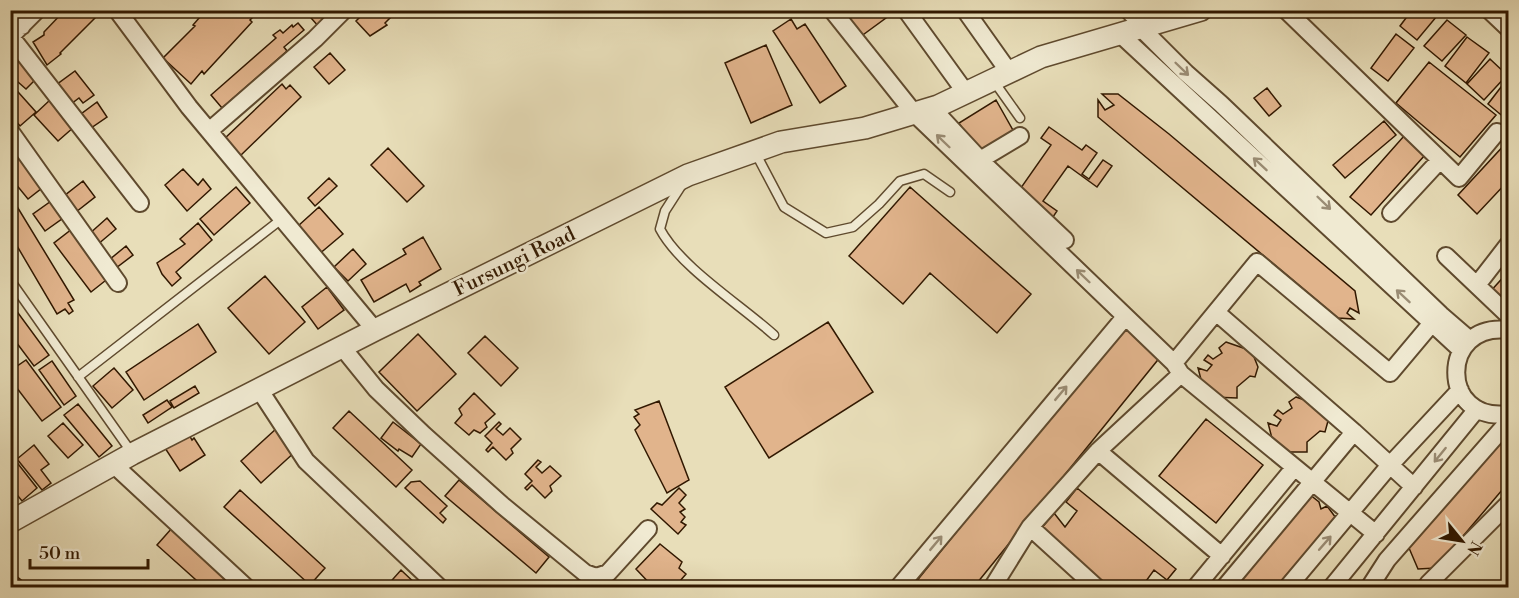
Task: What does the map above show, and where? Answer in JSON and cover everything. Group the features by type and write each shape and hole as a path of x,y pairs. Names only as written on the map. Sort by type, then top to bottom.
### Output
{"street":[{"path":"14,33 37,10"},
{"path":"117,10 189,107 375,330"},
{"path":"209,131 315,39 344,10"},
{"path":"832,10 923,110 1178,368 1294,468 1376,534"},
{"path":"906,10 966,93"},
{"path":"965,10 1001,76"},
{"name":"Fursungi Road","path":"10,522 132,454 375,330 688,175 781,142 865,128 923,110 966,93 1041,57 1201,10"},
{"path":"1286,10 1459,178 1497,132"},
{"path":"1489,10 1509,28"},
{"path":"10,13 14,33 140,203"},
{"path":"1141,28 1186,74 1221,104 1441,315 1466,345"},
{"path":"1120,34 1432,323 1466,345"},
{"path":"923,110 1065,240"},
{"path":"10,131 118,283"},
{"path":"980,160 1020,136"},
{"path":"1391,213 1440,160"},
{"path":"1477,285 1509,245"},
{"path":"1446,256 1509,315"},
{"path":"992,588 1030,527 1098,451 1178,368 1216,312 1257,262 1390,373 1432,323"},
{"path":"1216,312 1414,487"},
{"path":"898,588 1125,316"},
{"path":"1509,330 1497,328 1482,332 1466,345 1457,363 1456,377 1460,390 1477,410 1488,414 1509,414"},
{"path":"342,347 376,389 416,427 502,505 585,573 596,577 608,573 648,529"},
{"path":"260,389 306,460 440,588"},
{"path":"1287,588 1390,465 1460,390"},
{"path":"1332,587 1477,410"},
{"path":"1369,588 1387,560 1509,422"},
{"path":"1224,588 1354,432"},
{"path":"1098,451 1222,556"},
{"path":"113,464 247,588"},
{"path":"1195,588 1294,468"},
{"path":"1427,586 1509,504"},
{"path":"1030,527 1097,588"}],"lane":[{"path":"1122,10 1141,28"},
{"path":"1001,76 1020,118"},
{"path":"755,152 784,207 826,233 853,227 879,204 900,180 924,174 950,192"},
{"path":"688,175 665,211 660,229 667,243 774,335"},
{"path":"78,376 283,218"},
{"path":"10,280 132,454"}],"building":[{"path":"65,10 103,10 61,54 47,65 33,42 44,35 44,32"},
{"path":"206,10 254,10 257,13 250,20 252,22 204,74 202,71 191,84 163,58 195,26 193,25"},
{"path":"304,10 337,10 319,27"},
{"path":"367,10 398,10 385,23 387,25 370,36 356,21"},
{"path":"841,10 887,10 890,15 860,37"},
{"path":"1412,10 1442,10 1417,40 1400,26"},
{"path":"791,19 797,29 805,24 846,86 820,103 773,31"},
{"path":"1447,20 1466,35 1442,61 1424,46"},
{"path":"298,23 304,30 284,47 287,51 222,108 211,95 276,38 273,35 280,30 283,33"},
{"path":"1396,34 1414,48 1388,81 1371,68"},
{"path":"1467,37 1489,53 1466,83 1445,66"},
{"path":"766,45 792,105 751,123 725,63"},
{"path":"13,50 36,79 26,89 10,75 10,53"},
{"path":"330,53 345,70 329,84 314,67"},
{"path":"1490,59 1507,75 1484,100 1467,84"},
{"path":"1429,62 1496,115 1460,157 1396,103"},
{"path":"75,71 94,95 83,103 79,98 71,104 56,85"},
{"path":"1508,78 1508,116 1506,119 1488,104"},
{"path":"10,83 36,112 20,126 10,114"},
{"path":"282,84 286,89 290,85 301,97 239,157 223,140"},
{"path":"1267,88 1281,106 1269,116 1254,98"},
{"path":"1102,94 1118,94 1169,134 1355,291 1359,313 1350,308 1347,313 1354,319 1338,318 1098,117 1098,100 1105,110 1114,105"},
{"path":"51,99 74,127 58,141 34,115"},
{"path":"996,100 1014,132 977,154 959,123"},
{"path":"97,102 107,117 91,128 81,114"},
{"path":"1384,121 1396,135 1345,178 1333,165"},
{"path":"1049,127 1082,150 1086,145 1097,153 1082,174 1089,179 1103,160 1112,166 1097,187 1068,166 1043,201 1057,211 1053,217 1018,192 1051,145 1041,138"},
{"path":"1404,136 1425,155 1371,215 1350,197"},
{"path":"1508,141 1508,181 1477,214 1458,195"},
{"path":"388,148 424,186 407,202 371,165"},
{"path":"18,157 42,188 28,199 10,177 10,162"},
{"path":"183,169 198,185 203,179 211,189 187,211 165,185"},
{"path":"329,178 337,186 315,206 308,198"},
{"path":"83,181 95,197 76,212 64,196"},
{"path":"236,187 250,203 214,235 200,219"},
{"path":"910,187 1031,294 997,333 930,273 903,304 849,256"},
{"path":"10,195 74,300 68,303 73,311 69,314 65,309 57,314 10,234"},
{"path":"54,199 66,216 45,231 33,214"},
{"path":"319,207 343,234 318,255 309,245 313,242 298,226"},
{"path":"107,218 116,229 97,245 88,235"},
{"path":"198,223 212,240 176,272 181,278 172,286 162,274 157,263 185,244 180,239"},
{"path":"72,229 110,277 91,292 54,243"},
{"path":"423,237 441,269 419,282 421,285 410,292 406,284 374,302 361,280 406,254 403,249"},
{"path":"126,246 133,255 116,268 109,260"},
{"path":"353,249 366,264 348,281 334,267"},
{"path":"1508,272 1508,308 1489,293"},
{"path":"265,276 305,322 269,354 228,308"},
{"path":"327,287 344,310 318,329 302,307"},
{"path":"10,302 49,355 34,366 10,334"},
{"path":"828,322 873,392 769,458 725,387"},
{"path":"198,324 216,352 144,400 126,372"},
{"path":"1124,325 1161,356 973,588 911,588"},
{"path":"418,334 456,374 417,411 379,372"},
{"path":"485,336 518,368 501,386 468,353"},
{"path":"1226,342 1246,349 1254,357 1258,367 1255,377 1250,376 1237,387 1237,398 1212,397 1204,391 1198,368 1207,371 1212,365 1204,360 1208,355 1213,359 1222,353 1219,348"},
{"path":"26,360 61,407 42,421 10,379 10,371"},
{"path":"52,361 76,396 64,405 39,370"},
{"path":"114,368 133,390 112,408 93,386"},
{"path":"195,386 199,393 174,408 170,401"},
{"path":"474,393 495,414 485,423 487,427 480,433 474,430 469,435 455,423 462,415 459,409"},
{"path":"1296,397 1316,404 1324,412 1328,421 1325,432 1320,431 1307,442 1307,452 1282,452 1274,446 1268,423 1277,426 1281,420 1274,415 1278,410 1283,414 1292,408 1289,402"},
{"path":"167,400 172,407 148,423 143,415"},
{"path":"659,401 689,480 667,493 635,430 640,425 634,417 639,414 635,410"},
{"path":"78,404 112,446 99,457 64,415"},
{"path":"349,411 412,470 396,487 333,428"},
{"path":"1206,419 1263,465 1216,523 1159,476"},
{"path":"393,422 421,444 412,457 399,449 398,451 381,438"},
{"path":"499,422 501,424 496,429 503,435 510,428 521,439 511,449 513,453 506,460 493,447 488,452 486,450 492,443 485,436"},
{"path":"63,423 83,445 68,458 48,436"},
{"path":"277,428 297,450 261,483 241,461"},
{"path":"1508,432 1508,483 1436,568 1418,569 1409,548"},
{"path":"188,433 205,455 180,471 165,448"},
{"path":"34,445 49,464 41,470 51,483 42,490 17,459"},
{"path":"15,460 37,488 22,501 10,486 10,463"},
{"path":"538,460 541,462 536,467 542,473 550,466 561,476 550,486 552,491 545,498 532,485 527,490 525,488 532,481 525,474"},
{"path":"459,480 549,557 536,573 445,496"},
{"path":"420,481 447,506 440,513 446,519 443,523 405,488 411,482"},
{"path":"679,488 686,495 679,503 685,509 680,512 685,517 681,522 686,525 678,534 651,509 657,503 662,505"},
{"path":"1077,488 1176,569 1167,580 1154,570 1141,588 1111,588 1040,530 1054,513 1065,527 1077,511 1066,502"},
{"path":"240,490 325,568 310,585 224,507"},
{"path":"1309,494 1319,502 1321,509 1327,506 1336,518 1275,588 1231,588"},
{"path":"172,528 239,588 205,588 157,545"},
{"path":"660,544 682,562 679,568 686,574 680,581 686,588 654,588 636,569"},
{"path":"401,570 420,588 385,588"},
{"path":"10,571 26,584 23,588 10,588"}]}
